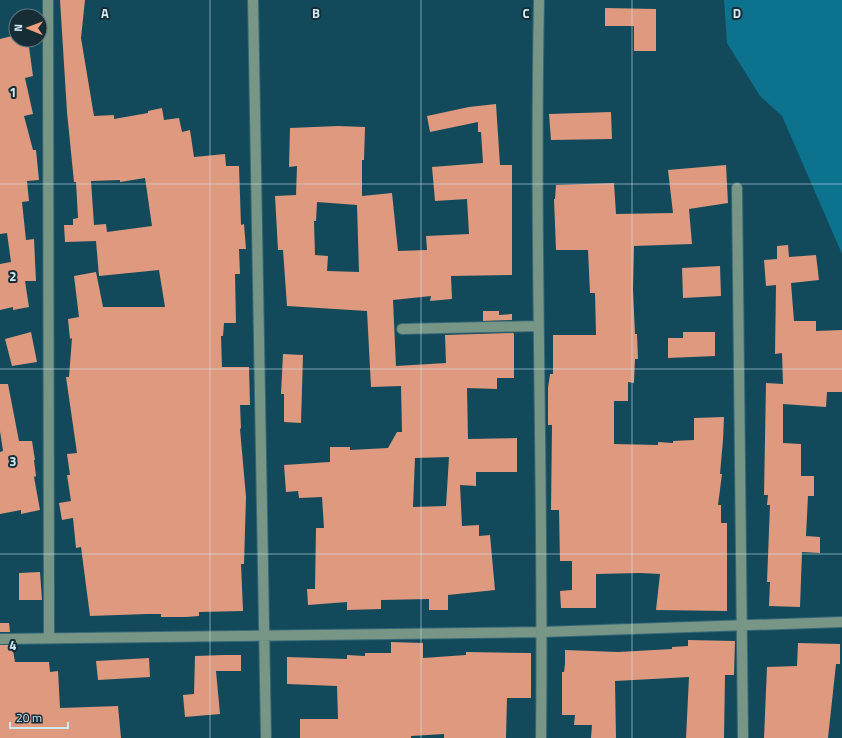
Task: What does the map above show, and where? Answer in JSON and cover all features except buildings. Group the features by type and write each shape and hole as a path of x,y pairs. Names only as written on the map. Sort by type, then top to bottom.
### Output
{"street":[{"path":"48,0 49,638"},
{"path":"253,0 266,738"},
{"path":"539,0 536,129 542,632 541,738"},
{"path":"737,188 742,738"},
{"path":"402,329 538,326"},
{"path":"0,639 265,634 542,632 842,622"}],"water":[{"path":"724,0 842,0 842,254 782,116 760,96 727,43"}]}
